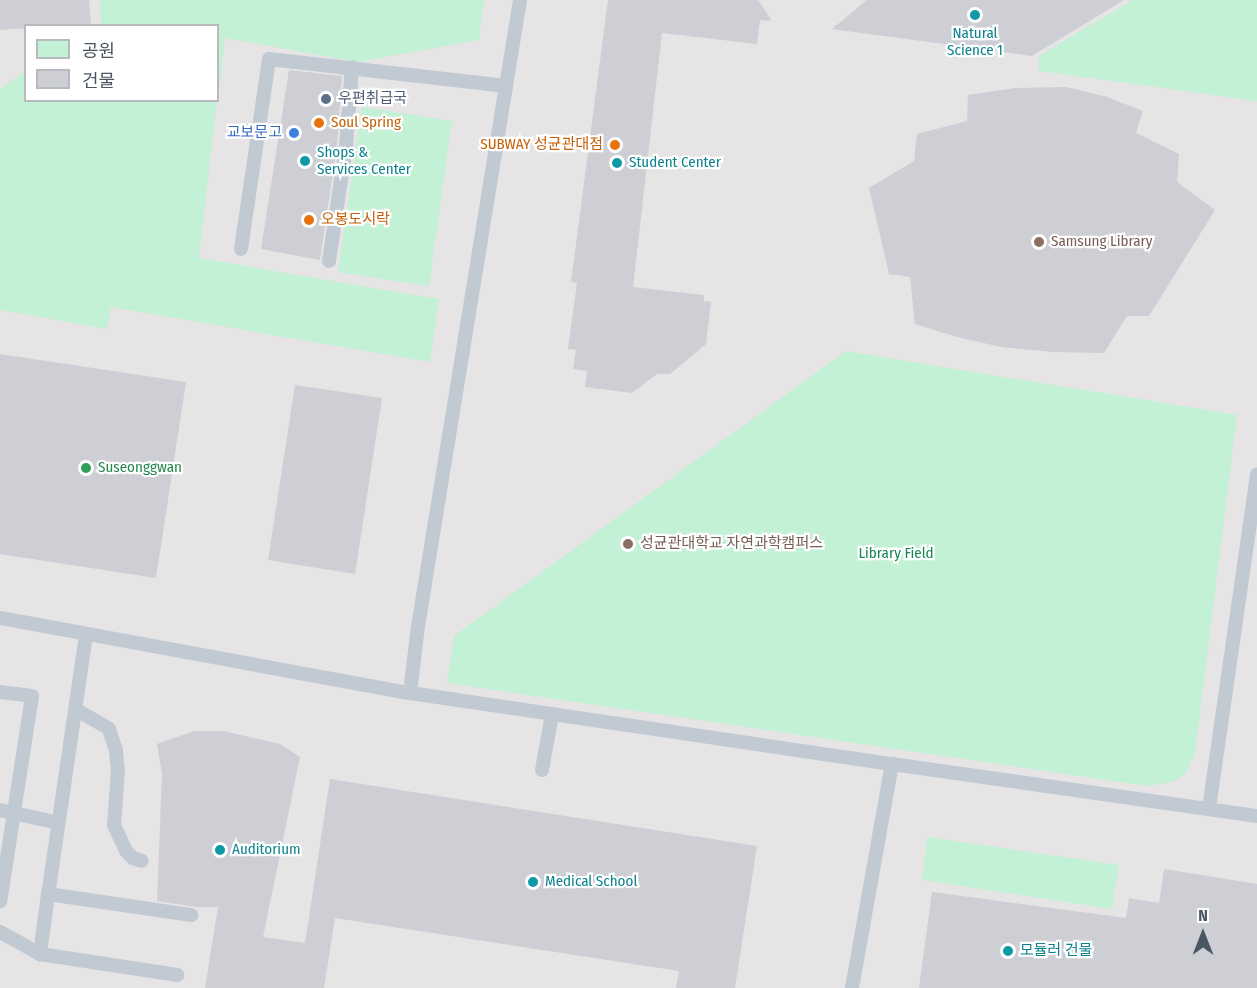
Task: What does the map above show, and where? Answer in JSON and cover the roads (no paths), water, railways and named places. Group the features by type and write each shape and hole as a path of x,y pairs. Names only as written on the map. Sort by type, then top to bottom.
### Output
{"lane":[{"path":"410,693 418,626 520,0"},
{"path":"241,249 269,59 506,86"},
{"path":"329,261 346,146 352,67"},
{"path":"1209,808 1257,474"},
{"path":"0,618 410,693 1257,816"},
{"path":"40,954 86,635"},
{"path":"0,692 32,696 0,902"},
{"path":"75,709 109,729 116,750 118,771 114,825 126,851 133,858 142,861"},
{"path":"542,770 552,714"},
{"path":"852,988 892,764"},
{"path":"0,810 58,823"},
{"path":"48,894 191,915"},
{"path":"0,932 40,954 177,975"}],"place":[{"name":"Natural Science 1","path":"975,15"},
{"name":"우편취급국","path":"326,99"},
{"name":"Soul Spring","path":"319,123"},
{"name":"교보문고","path":"294,133"},
{"name":"SUBWAY 성균관대점","path":"615,145"},
{"name":"Shops & Services Center","path":"305,161"},
{"name":"Student Center","path":"617,163"},
{"name":"오봉도시락","path":"309,220"},
{"name":"Samsung Library","path":"1039,242"},
{"name":"Suseonggwan","path":"86,468"},
{"name":"성균관대학교 자연과학캠퍼스","path":"628,544"},
{"name":"Auditorium","path":"220,850"},
{"name":"Medical School","path":"533,882"},
{"name":"모듈러 건물","path":"1008,951"}],"park label":[{"name":"Library Field","path":"896,554"}]}
